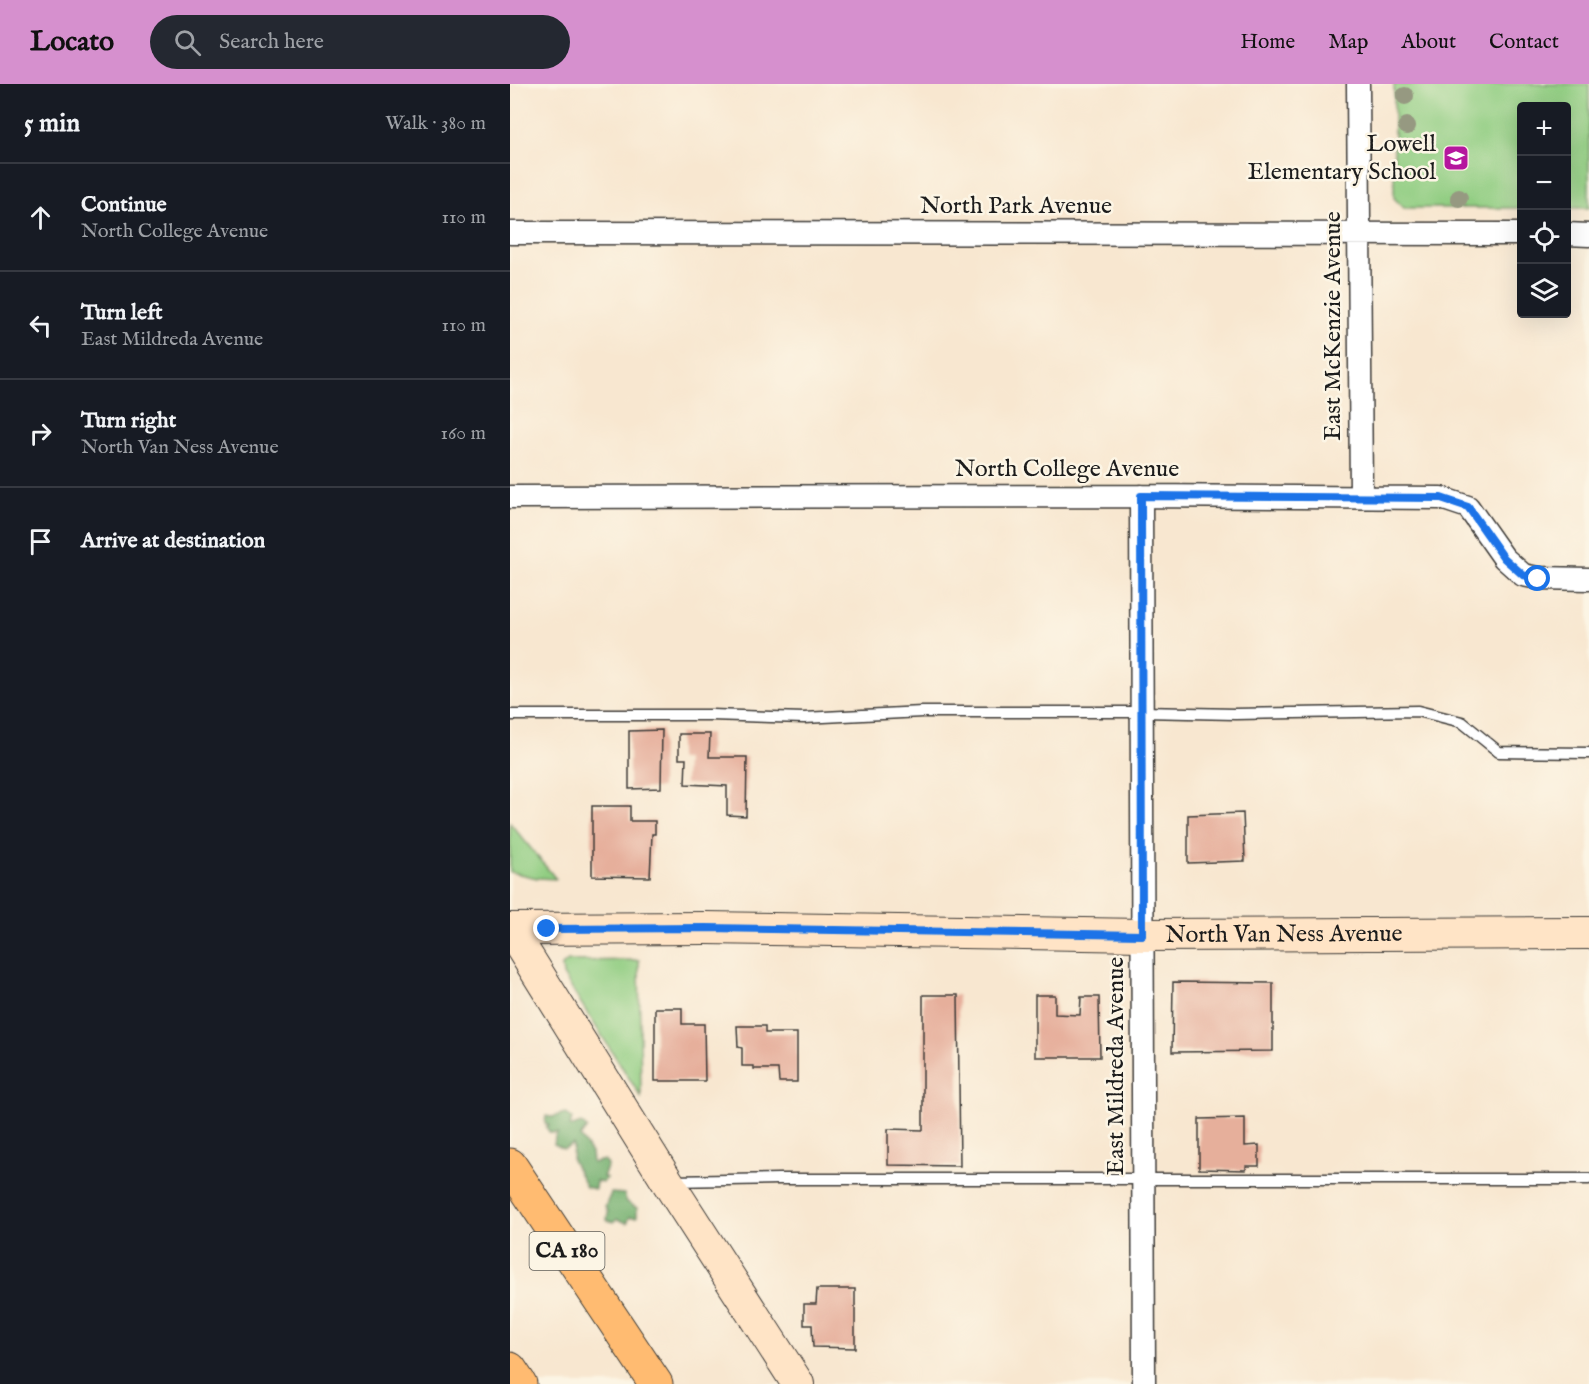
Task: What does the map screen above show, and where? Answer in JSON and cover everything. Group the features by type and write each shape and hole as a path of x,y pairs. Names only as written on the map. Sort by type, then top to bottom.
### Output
{"highway":[{"name":"CA 180","path":"510,1165 656,1384"},
{"path":"510,1369 520,1384"}],"main road":[{"name":"North Van Ness Avenue","path":"510,929 706,928 1142,935 1589,933"},
{"path":"510,929 667,1181 798,1384"}],"street":[{"name":"East McKenzie Avenue","path":"1358,84 1360,497"},
{"name":"North Park Avenue","path":"510,233 1517,234"},
{"path":"1571,234 1589,235"},
{"name":"East Mildreda Avenue","path":"1141,496 1144,1384"},
{"name":"North College Avenue","path":"510,497 1441,498 1468,507 1504,558 1523,575 1538,579 1589,579"}],"lane":[{"path":"510,716 711,715 804,718 922,712 1246,714 1418,711 1462,722 1499,752 1589,753"},
{"path":"667,1181 1589,1179"}],"green space":[{"name":"Lowell Elementary School","path":"1394,84 1589,84 1589,208 1571,208 1571,102 1517,102 1517,208 1404,208 1394,198"},
{"path":"510,823 556,879 537,878 510,872"},
{"path":"639,960 641,1097 563,975 562,966 568,961"},
{"path":"565,1113 572,1118 570,1127 581,1123 587,1128 580,1137 591,1153 592,1163 604,1160 608,1165 603,1177 607,1178 602,1183 596,1181 595,1189 586,1187 572,1160 573,1144 564,1149 554,1144 558,1133 550,1133 546,1127 549,1125 545,1123 546,1116 552,1117"},
{"path":"611,1193 624,1194 627,1202 637,1208 637,1217 630,1217 627,1223 617,1219 613,1222 607,1220 608,1212 605,1207"}],"building":[{"path":"662,730 661,788 629,789 629,731"},
{"path":"679,734 710,734 709,757 747,757 746,816 727,815 727,786 685,784 686,759 679,759"},
{"path":"592,806 630,806 630,821 655,821 655,834 652,834 650,877 592,876"},
{"path":"1243,813 1245,861 1188,863 1188,815"},
{"path":"1173,982 1273,983 1273,1051 1172,1052"},
{"path":"923,995 958,995 960,1166 888,1165 888,1129 923,1130"},
{"path":"1035,995 1055,995 1055,1014 1080,1015 1081,997 1099,997 1100,1057 1035,1057"},
{"path":"655,1008 682,1008 682,1024 704,1024 705,1081 655,1081"},
{"path":"737,1026 765,1026 765,1033 797,1033 797,1082 779,1082 778,1069 754,1069 754,1066 742,1066 742,1048 738,1047"},
{"path":"1245,1118 1245,1146 1259,1145 1259,1166 1246,1166 1246,1170 1199,1169 1199,1119"},
{"path":"817,1289 855,1289 855,1348 813,1347 812,1325 804,1325 804,1304 816,1304"}],"place":[{"name":"Lowell Elementary School","path":"1456,158"}],"route":[{"path":"547,929 706,928 1142,935 1141,496 1441,498 1468,507 1504,558 1523,575 1538,579"}]}
